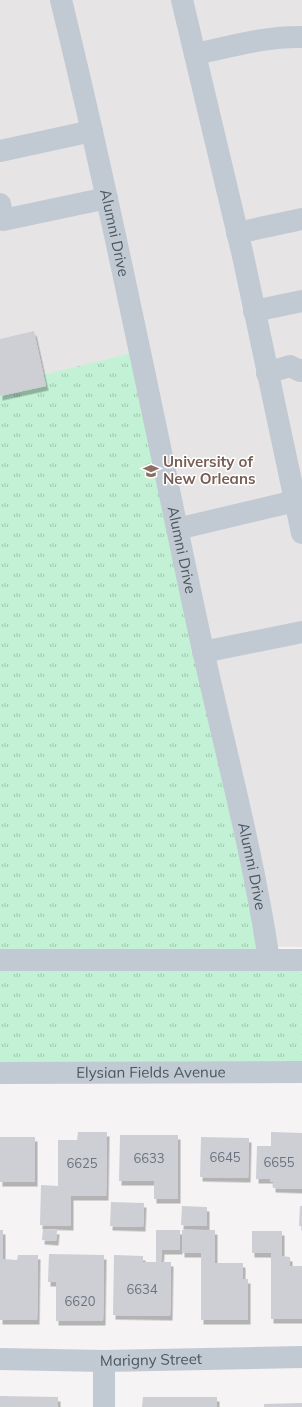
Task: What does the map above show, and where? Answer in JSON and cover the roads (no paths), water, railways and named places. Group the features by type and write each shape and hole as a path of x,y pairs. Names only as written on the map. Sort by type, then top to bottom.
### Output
{"street":[{"name":"Alumni Drive","path":"62,0 107,198 203,652 261,905 269,960"},
{"path":"182,0 237,233 302,532"},
{"path":"195,54 271,39 302,37"},
{"path":"0,151 92,131"},
{"path":"0,204 3,220 107,198"},
{"path":"237,233 302,220"},
{"path":"254,311 302,301"},
{"path":"267,373 298,364"},
{"path":"177,529 295,501"},
{"path":"203,652 302,632"},
{"path":"0,960 302,960"},
{"name":"Elysian Fields Avenue","path":"0,1074 302,1072"},
{"name":"Marigny Street","path":"0,1359 104,1361 302,1357"},
{"path":"104,1361 104,1407"}],"place":[{"name":"University of New Orleans","path":"151,471"}]}
